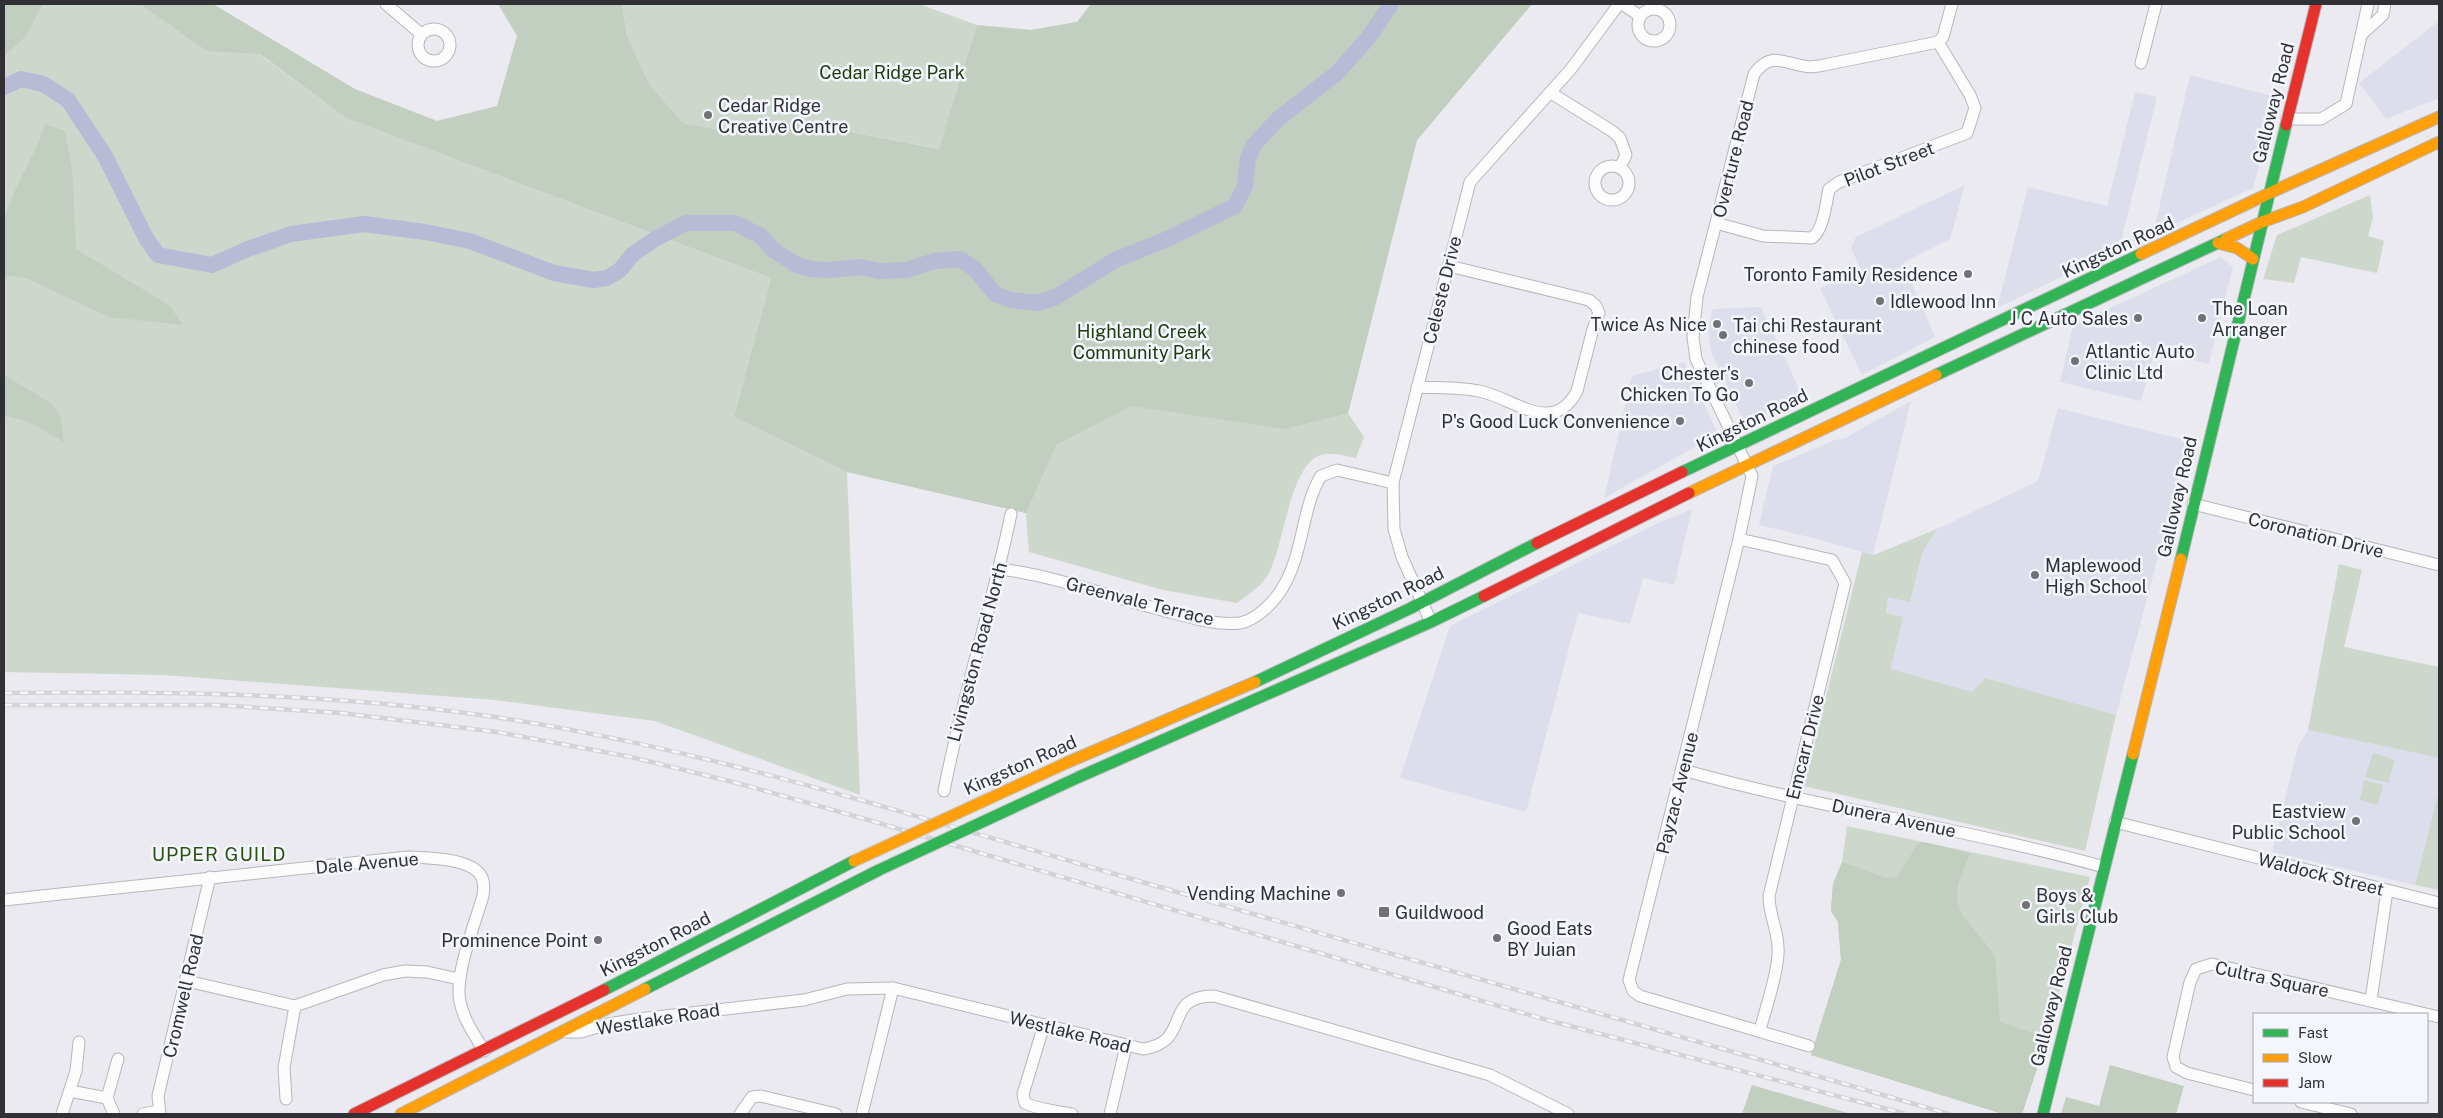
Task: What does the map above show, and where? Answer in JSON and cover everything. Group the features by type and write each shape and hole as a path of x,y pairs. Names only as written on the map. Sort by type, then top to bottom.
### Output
{"main road":[{"name":"Galloway Road","path":"2043,1114 2115,822 2144,715 2193,504 2316,4"},
{"name":"Kingston Road","path":"354,1114 484,1051 854,861 968,807 1252,683 1422,603 1522,550 1737,445 2439,117"},
{"name":"Kingston Road","path":"401,1114 879,870 1079,777 1431,622 1564,558 1748,464 2262,222 2303,207 2439,142"},
{"path":"2218,243 2237,248 2253,259"}],"street":[{"path":"386,4 421,34"},
{"path":"1620,4 1640,16"},
{"name":"Celeste Drive","path":"1431,622 1402,557 1394,529 1394,483 1470,182 1576,64 1620,4"},
{"path":"1938,42 1943,37 1952,4"},
{"path":"2141,63 2156,4"},
{"path":"2287,120 2321,118 2346,104 2368,4"},
{"path":"2361,35 2383,14 2385,4"},
{"name":"Overture Road","path":"1748,464 1696,359 1693,337 1697,297 1754,74 1762,63 1774,59 1807,67 1938,42"},
{"name":"Pilot Street","path":"1716,223 1763,236 1812,238 1820,227 1829,188 1840,182 1967,133 1975,108 1970,95 1938,42"},
{"path":"1550,94 1612,131 1620,138 1626,156 1620,167"},
{"path":"1417,387 1480,391 1538,413 1562,410 1572,400 1577,391 1593,328 1599,313 1596,306 1589,300 1449,266"},
{"name":"Payzac Avenue","path":"1748,464 1752,476 1740,539 1629,980 1630,986 1640,996 1760,1030"},
{"name":"Greenvale Terrace","path":"1000,568 1060,580 1192,618 1243,622 1265,609 1283,588 1298,557 1314,489 1321,476 1337,470 1394,483"},
{"name":"Coronation Drive","path":"2193,504 2439,565"},
{"name":"Livingston Road North","path":"944,791 956,726 992,591 1000,568 1011,514"},
{"name":"Emcarr Drive","path":"1740,539 1832,560 1846,583 1768,896 1769,913 1778,939 1778,955 1760,1030"},
{"name":"Dunera Avenue","path":"1683,770 1792,797 1982,837 2104,867"},
{"name":"Waldock Street","path":"2115,822 2439,903"},
{"name":"Dale Avenue","path":"4,900 408,857 436,858 465,864 479,873 484,884 483,896 459,979 459,1001 466,1023 484,1051"},
{"name":"Cromwell Road","path":"159,1113 158,1096 187,981 210,877"},
{"path":"2371,1000 2387,891"},
{"name":"Cultra Square","path":"2253,1090 2187,1074 2176,1067 2173,1057 2190,982 2196,968 2212,964 2423,1013"},
{"path":"187,981 295,1006 383,975 405,971 427,972 459,979"},
{"path":"862,1114 893,988"},
{"name":"Westlake Road","path":"562,1031 582,1032 608,1024 639,1019 804,1000 847,989 893,988 1143,1049 1156,1048 1166,1042 1173,1032 1180,1011 1186,1004 1201,996 1214,996 1490,1075 1568,1114"},
{"path":"286,1099 284,1068 295,1006"},
{"path":"1044,1025 1023,1094 1025,1103 1034,1108 1043,1107 1072,1114"},
{"path":"1760,1030 1809,1046"},
{"path":"62,1114 76,1071 79,1042"},
{"path":"1110,1114 1126,1046"},
{"path":"114,1114 107,1098 118,1059"},
{"path":"70,1091 107,1098"},
{"path":"740,1114 752,1097 761,1096 836,1114"},
{"path":"2305,1103 2352,1114"},
{"path":"143,1114 159,1113"}],"shaded area":[{"path":"2439,21 2439,98 2386,119 2359,83"},
{"path":"2190,75 2277,97 2253,188 2153,234"},
{"path":"2135,92 2157,97 2119,249 1997,308 2028,187 2107,206"},
{"path":"1965,185 1950,239 1903,263 1935,337 1862,375 1820,288 1861,270 1851,248 1856,237"},
{"path":"2221,257 2233,267 2209,364 2155,351 2141,401 2060,382 2073,325"},
{"path":"1761,307 1804,399 1744,422 1712,354 1708,329 1713,309"},
{"path":"1684,362 1718,434 1604,498 1632,376"},
{"path":"1911,401 1873,555 1759,525 1773,466 1835,440 1845,438"},
{"name":"Maplewood High School","path":"2058,408 2189,441 2116,715 1985,678 1972,692 1891,669 1903,617 1886,613 1888,596 1910,601 1922,553 1937,529 2038,481"},
{"path":"1692,509 1674,585 1643,578 1630,624 1578,613 1526,812 1400,778 1450,626 1658,523"},
{"name":"Eastview Public School","path":"2308,730 2439,758 2439,790 2415,885 2272,852 2298,746"}],"green space":[{"path":"4,4 191,4 346,118 771,278 734,417 847,472 860,795 655,721 495,700 163,675 4,672"},
{"path":"4,4 43,4 26,36 4,56"},
{"name":"Highland Creek Community Park","path":"140,4 213,4 355,89 437,121 497,106 517,36 498,4 622,4 627,36 649,84 683,123 742,134 799,122 939,149 977,25 1031,30 1077,22 1091,4 1532,4 1417,140 1348,413 1285,429 1131,406 1056,445 1026,513 847,472 734,417 771,278 346,118 260,54 207,51"},
{"name":"Cedar Ridge Park","path":"622,4 919,4 977,25 940,149 799,122 742,134 683,123 649,84 627,36"},
{"name":"Highland Creek Community Park","path":"1091,4 1532,4 1417,140 1348,413 1364,437 1356,458 1327,454 1318,456 1308,465 1299,478 1293,494 1278,549 1266,578 1257,588 1237,603 1163,590 1029,552 1026,513 864,476 933,202 1031,30 1077,22"},
{"path":"45,124 65,131 72,168 76,249 169,305 183,325 109,317 26,278 4,277 3,236 7,211 36,149"},
{"path":"2370,195 2373,218 2368,236 2384,241 2377,273 2301,257 2294,283 2263,279 2277,235"},
{"path":"4,375 52,404 60,415 64,442 27,421 4,416"},
{"path":"1937,529 1922,553 1910,602 1888,597 1886,613 1903,617 1891,669 1972,692 1985,678 2116,715 2085,851 1804,786 1862,552 1874,555"},
{"path":"2339,564 2362,570 2344,647 2439,667 2439,758 2308,730"},
{"path":"2373,753 2395,760 2388,783 2365,777"},
{"path":"2364,780 2383,785 2378,805 2360,800"},
{"path":"2439,790 2439,890 2415,885"},
{"path":"1847,826 2090,877 2047,1038 2022,1114 2003,1114 1811,1055 1841,960 1838,922 1831,911 1833,884 1842,862"},
{"path":"1923,842 1970,853 1958,885 1957,899 1962,915 1995,955 2000,1022 2047,1038 2022,1114 2003,1114 1811,1055 1841,960 1838,922 1831,911 1833,884 1842,862 1886,878 1897,877 1917,845"},
{"path":"2110,1065 2184,1086 2176,1114 2061,1114 2066,1097 2099,1106"},
{"path":"1752,1085 1851,1114 1742,1114"}],"waterway":[{"path":"4,87 21,79 43,84 68,100 105,156 147,240 158,255 212,265 248,249 291,234 364,224 425,232 470,241 554,273 594,280 607,278 620,270 633,254 655,239 686,223 735,223 761,236 773,250 797,265 811,269 829,270 860,267 879,271 907,270 934,261 960,259 975,269 995,294 1011,300 1037,303 1056,297 1115,260 1163,241 1235,206 1245,186 1248,158 1253,146 1279,118 1337,73 1369,37 1391,4"}],"railway":[{"path":"4,693 189,693 312,698 373,703 495,717 653,747 732,765 887,808 1949,1114"},
{"path":"4,705 216,705 341,713 497,732 631,757 737,783 865,819 1547,1020 1906,1114"}],"traffic: fast":[{"path":"2181,559 2286,125"},
{"path":"1936,375 2226,239"},
{"path":"1682,472 2141,254"},
{"path":"1255,682 1411,608 1537,543"},
{"path":"1079,777 1431,622 1484,596"},
{"path":"2043,1114 2133,754"},
{"path":"879,870 1079,777"},
{"path":"604,990 854,861"},
{"path":"645,989 879,870"}],"traffic: slow":[{"path":"2141,254 2287,185 2439,117"},
{"path":"2226,239 2262,222 2303,207 2439,142"},
{"path":"2218,243 2237,248 2253,259"},
{"path":"1689,493 1936,375"},
{"path":"2133,754 2181,559"},
{"path":"1066,763 1255,682"},
{"path":"854,861 1066,763"},
{"path":"401,1114 645,989"}],"traffic: jam":[{"path":"2286,125 2316,4"},
{"path":"1537,543 1682,472"},
{"path":"1484,596 1689,493"},
{"path":"354,1114 604,990"}],"place":[{"name":"Cedar Ridge Creative Centre","path":"708,115"},
{"name":"Toronto Family Residence","path":"1968,274"},
{"name":"Idlewood Inn","path":"1880,301"},
{"name":"J C Auto Sales","path":"2138,318"},
{"name":"The Loan Arranger","path":"2202,318"},
{"name":"Twice As Nice","path":"1717,324"},
{"name":"Tai chi Restaurant chinese food","path":"1723,335"},
{"name":"Atlantic Auto Clinic Ltd","path":"2075,361"},
{"name":"Chester's Chicken To Go","path":"1749,383"},
{"name":"P's Good Luck Convenience","path":"1680,421"},
{"name":"Maplewood High School","path":"2035,575"},
{"name":"Eastview Public School","path":"2356,821"},
{"name":"Vending Machine","path":"1341,893"},
{"name":"Boys & Girls Club","path":"2026,905"},
{"name":"Guildwood","path":"1384,912"},
{"name":"Good Eats BY Juian","path":"1497,938"},
{"name":"Prominence Point","path":"598,940"}],"district":[{"name":"UPPER GUILD","path":"219,854"}]}
